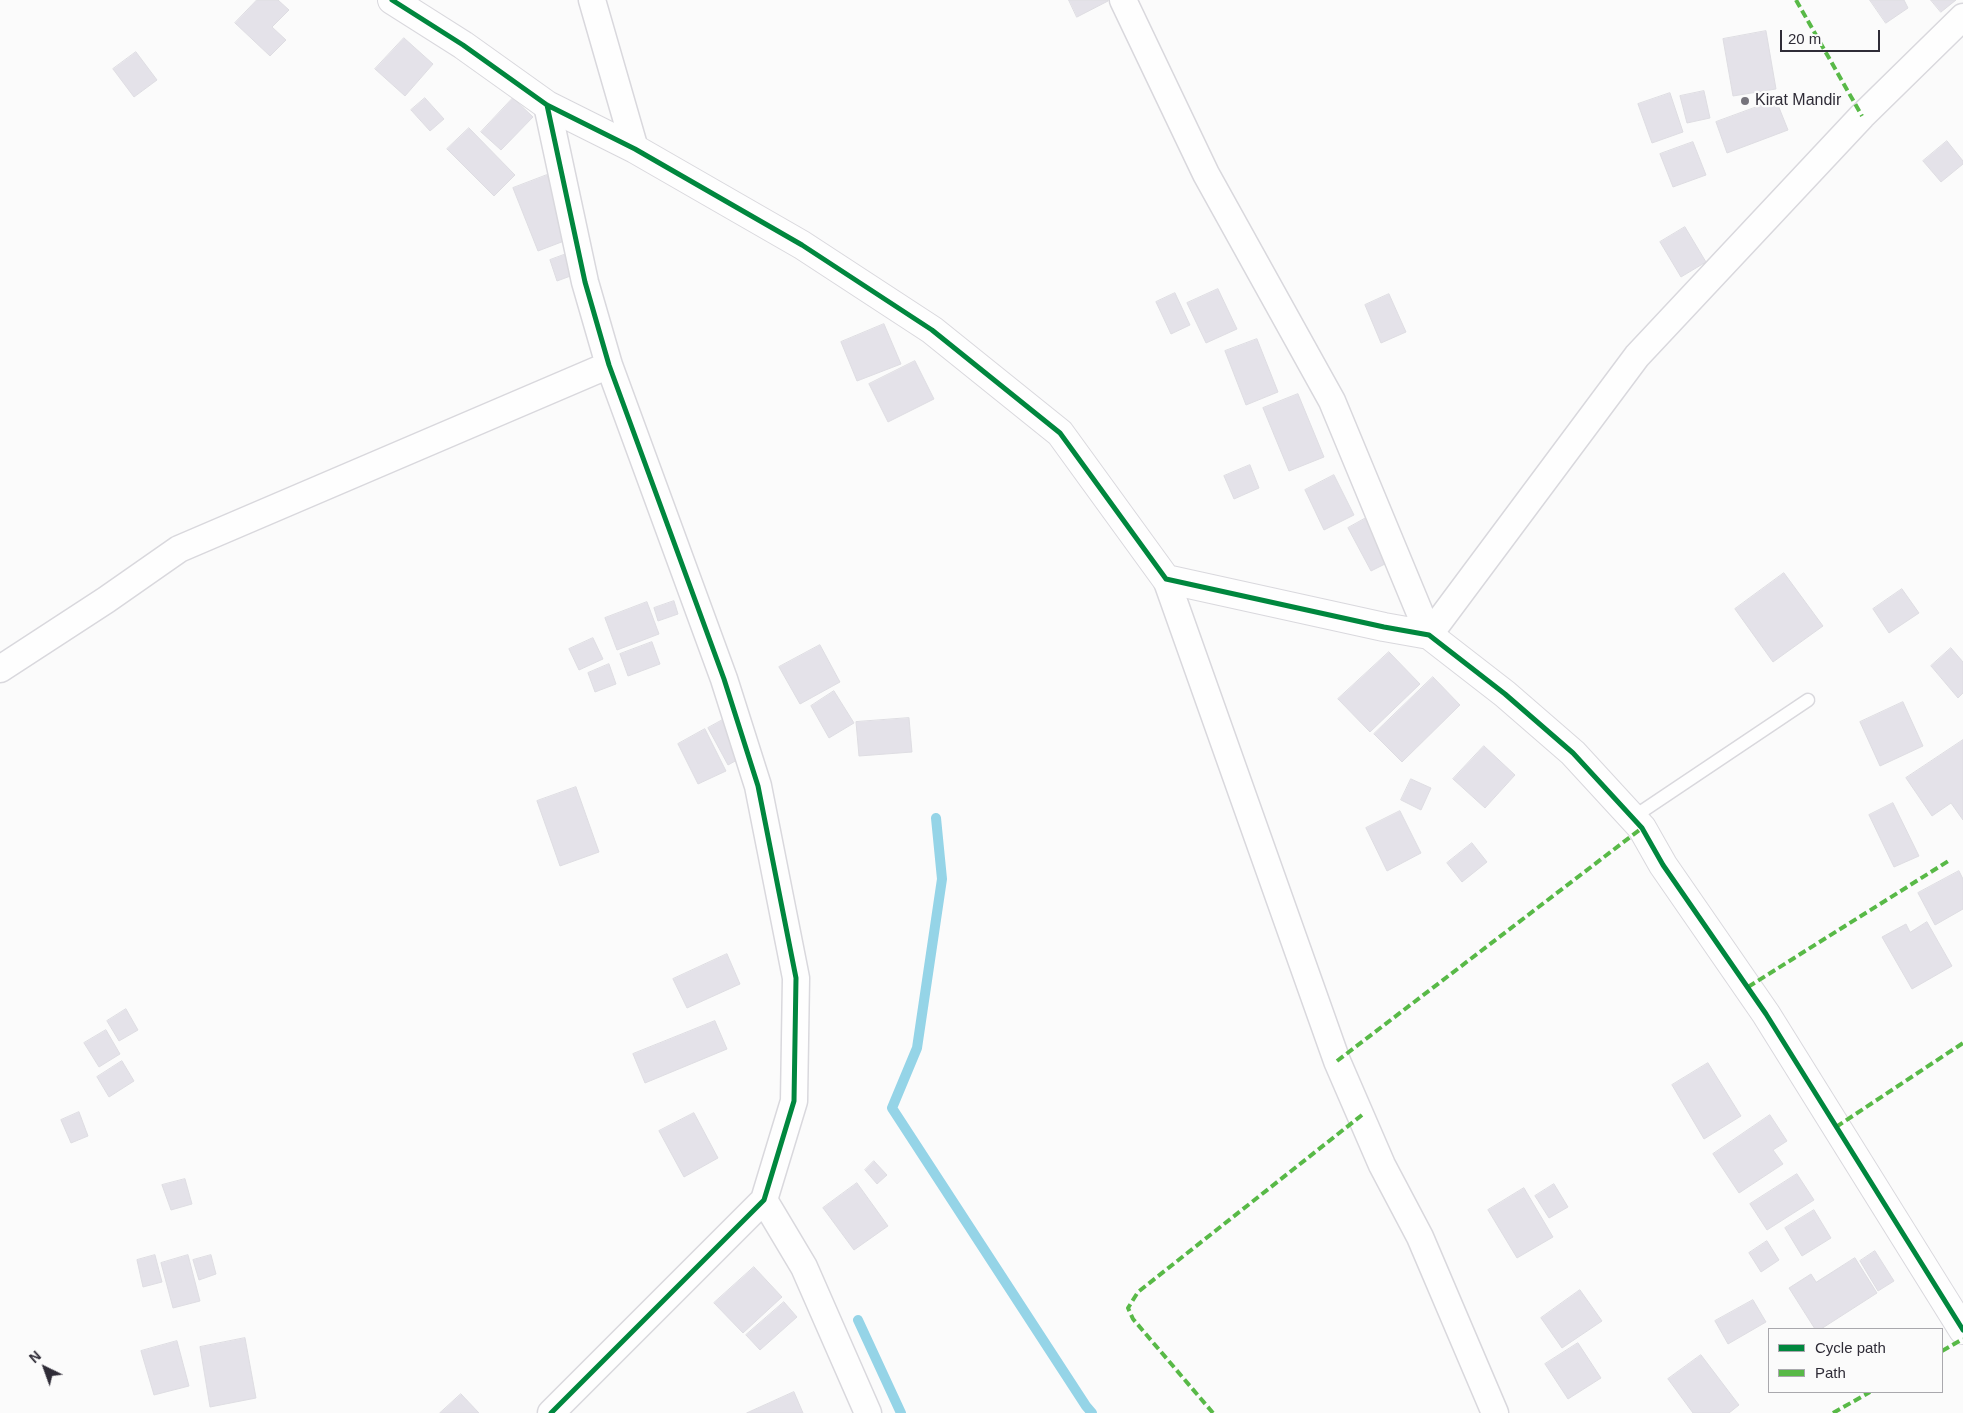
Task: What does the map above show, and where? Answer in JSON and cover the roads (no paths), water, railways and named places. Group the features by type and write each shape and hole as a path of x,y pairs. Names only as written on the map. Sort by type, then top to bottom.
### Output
{"street":[{"path":"392,0 463,45 547,105 635,150 802,245 932,330 1060,433 1166,579 1337,1061 1382,1164 1420,1237 1495,1413"},
{"path":"592,0 635,150"},
{"path":"1123,0 1206,174 1332,400 1429,635"},
{"path":"1429,635 1637,356 1862,116 1963,17"},
{"path":"547,105 585,282 609,365 724,679 758,786 796,978 794,1101 764,1200 550,1413"},
{"path":"0,669 106,600 179,549 609,365"},
{"path":"1166,579 1384,627 1429,635 1505,694 1573,753 1642,828 1663,865 1766,1014 1963,1330"},
{"path":"764,1200 804,1267 868,1413"}],"lane":[{"path":"1632,818 1808,700"}],"waterway":[{"path":"936,818 942,879 917,1048 892,1108 1092,1413"},
{"path":"858,1320 901,1413"}],"place":[{"name":"Kirat Mandir","path":"1745,101"}]}
